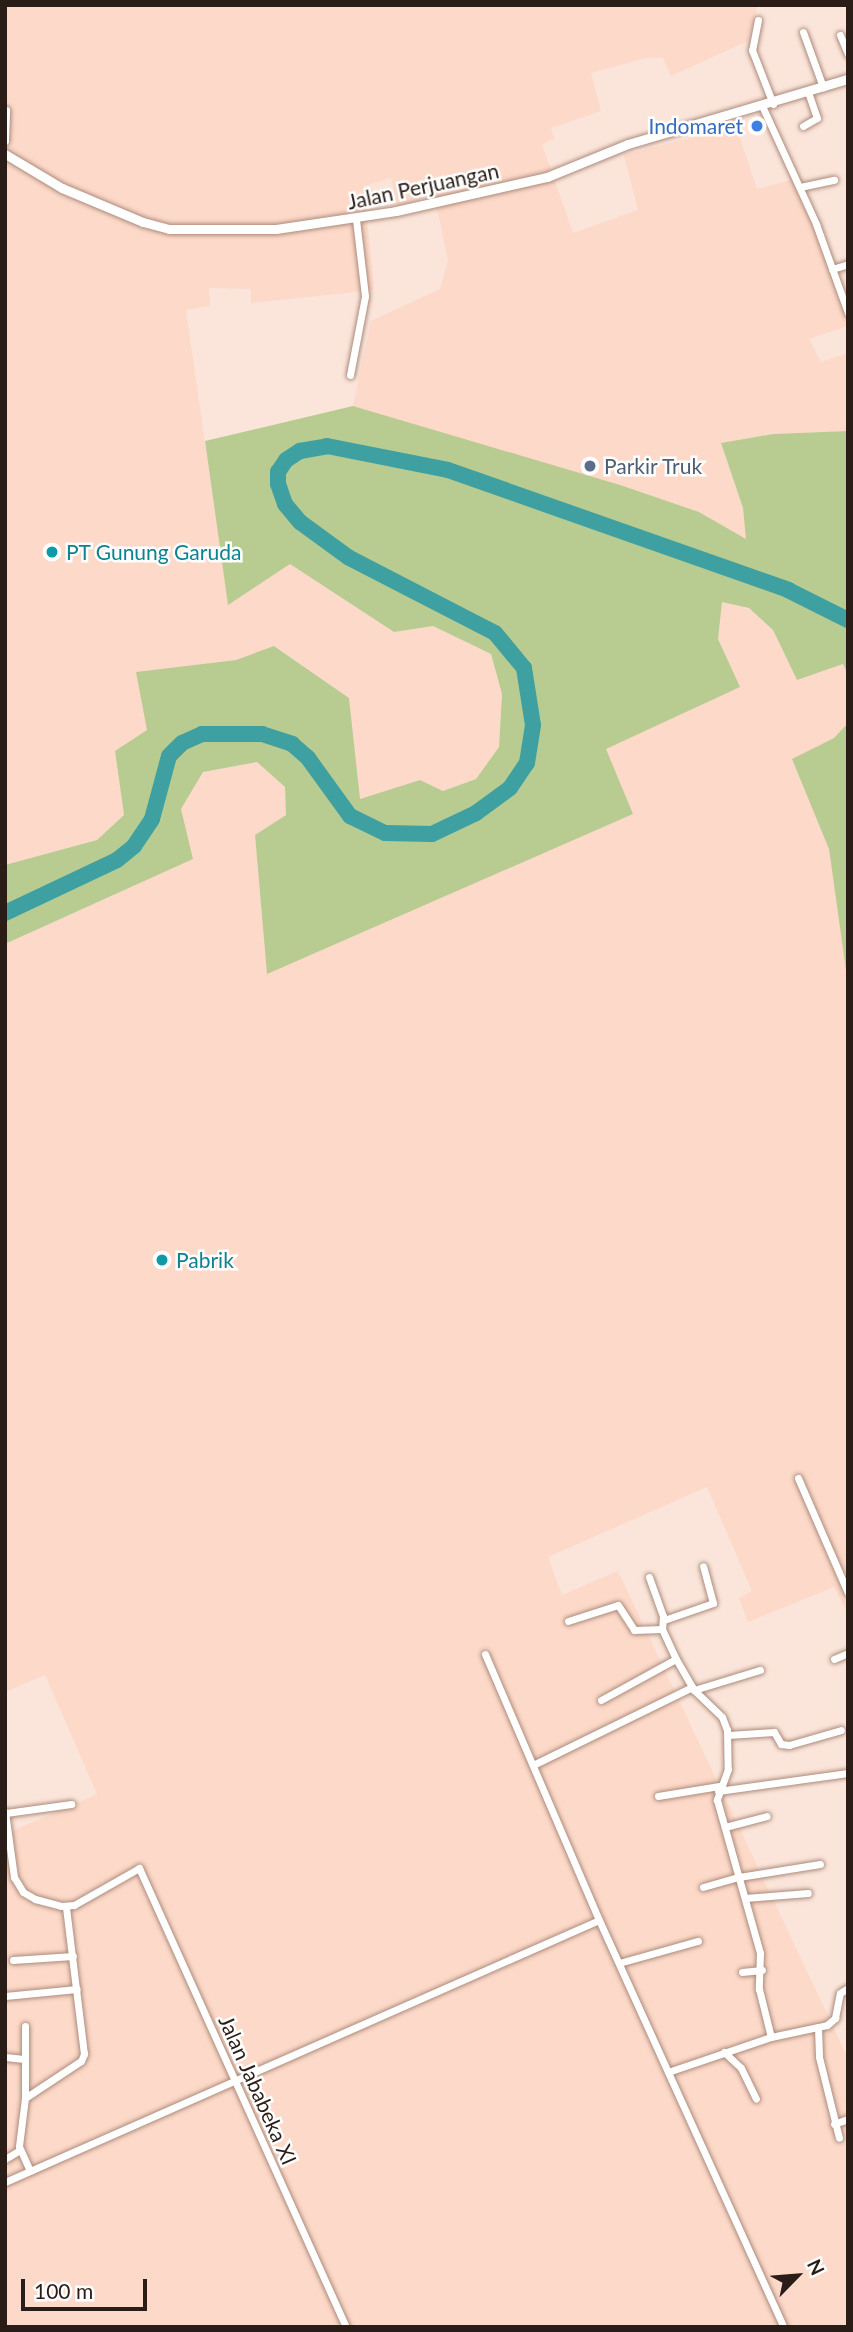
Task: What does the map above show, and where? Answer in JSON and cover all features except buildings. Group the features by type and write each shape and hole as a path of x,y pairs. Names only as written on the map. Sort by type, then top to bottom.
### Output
{"street":[{"path":"758,20 752,50 773,104"},
{"path":"803,32 823,87"},
{"path":"840,36 848,54"},
{"name":"Jalan Perjuangan","path":"5,154 109,209 169,229 276,229 356,219 547,177 628,144 763,108 848,79"},
{"path":"803,126 817,118 808,92"},
{"path":"763,108 800,187 848,313"},
{"path":"5,141 6,110"},
{"path":"800,187 834,180"},
{"path":"350,375 365,296 356,219"},
{"path":"832,269 848,264"},
{"path":"798,1478 848,1592"},
{"path":"664,1620 715,1601 703,1566"},
{"path":"649,1577 664,1620 662,1629 676,1659 693,1688 722,1717 727,1735 728,1769 718,1788 725,1827 762,1970 759,1989 771,2037"},
{"path":"568,1621 618,1605 634,1630 662,1629"},
{"path":"834,1659 848,1653"},
{"path":"485,1654 535,1765 599,1920 784,2327"},
{"path":"601,1700 676,1659"},
{"path":"535,1765 693,1688 760,1670"},
{"path":"727,1735 774,1732 781,1744 789,1745 841,1730"},
{"path":"658,1796 848,1773"},
{"path":"25,2098 83,2059 66,1907 23,1892 8,1862 6,1812 71,1804"},
{"path":"725,1827 766,1816"},
{"path":"703,1887 739,1877 820,1864"},
{"name":"Jalan Jababeka XI","path":"66,1907 139,1868 346,2327"},
{"path":"745,1898 808,1892"},
{"path":"5,2182 599,1920"},
{"path":"619,1963 698,1941"},
{"path":"13,1959 73,1956"},
{"path":"742,1972 762,1970"},
{"path":"668,2072 771,2037 818,2027 835,2018 840,1993 848,1988"},
{"path":"5,1996 77,1989"},
{"path":"25,2026 25,2098 20,2150 30,2171"},
{"path":"818,2027 819,2057 839,2138"},
{"path":"724,2052 741,2068 756,2099"},
{"path":"5,2057 24,2059"},
{"path":"835,2124 848,2119"},
{"path":"5,2159 20,2150"}],"shaded area":[{"path":"5,5 758,5 748,41 671,76 663,58 646,58 591,73 601,111 551,128 554,139 542,144 573,233 638,210 624,155 736,126 757,189 795,179 848,316 848,326 809,339 821,362 848,353 848,431 773,434 721,443 743,508 747,540 699,512 353,406 371,321 440,289 448,260 434,195 397,206 391,178 364,186 374,290 251,303 251,289 209,288 210,306 186,310 228,604 290,564 394,632 433,626 491,654 502,694 499,747 476,779 443,791 420,780 359,799 349,698 275,646 236,660 137,672 148,730 115,751 124,815 97,840 5,865"},
{"path":"721,601 749,608 773,630 797,680 843,664 848,675 848,723 834,738 793,759 829,849 848,985 848,1614 834,1587 748,1622 739,1598 752,1591 707,1487 548,1557 562,1595 618,1571 848,2058 848,2327 5,2327 5,1834 97,1794 45,1675 5,1692 5,944 193,859 181,809 203,772 257,762 285,787 286,815 255,835 267,973 633,814 605,749 739,687 718,639"}],"green space":[{"path":"353,406 620,485 699,512 746,539 743,508 721,443 773,434 848,431 848,675 843,664 797,680 773,630 749,608 722,602 718,639 740,687 606,749 633,814 267,974 255,835 286,815 285,787 257,762 203,772 181,809 193,859 5,944 5,865 97,840 124,815 115,751 147,730 136,672 236,660 274,646 349,698 360,799 420,780 443,791 476,779 499,747 502,694 491,654 433,626 394,632 290,564 228,605 205,441"},
{"path":"848,723 848,985 829,849 792,759 834,738"}],"waterway":[{"path":"5,913 117,860 134,846 152,819 169,756 182,743 202,734 262,734 292,744 308,758 350,816 385,833 432,834 476,813 510,788 527,763 533,725 524,668 495,633 348,557 300,522 285,504 278,484 278,472 286,460 300,451 327,446 448,470 788,590 848,620"}],"place":[{"name":"Indomaret","path":"757,126"},
{"name":"Parkir Truk","path":"590,466"},
{"name":"PT Gunung Garuda","path":"52,552"},
{"name":"Pabrik","path":"162,1260"}]}
